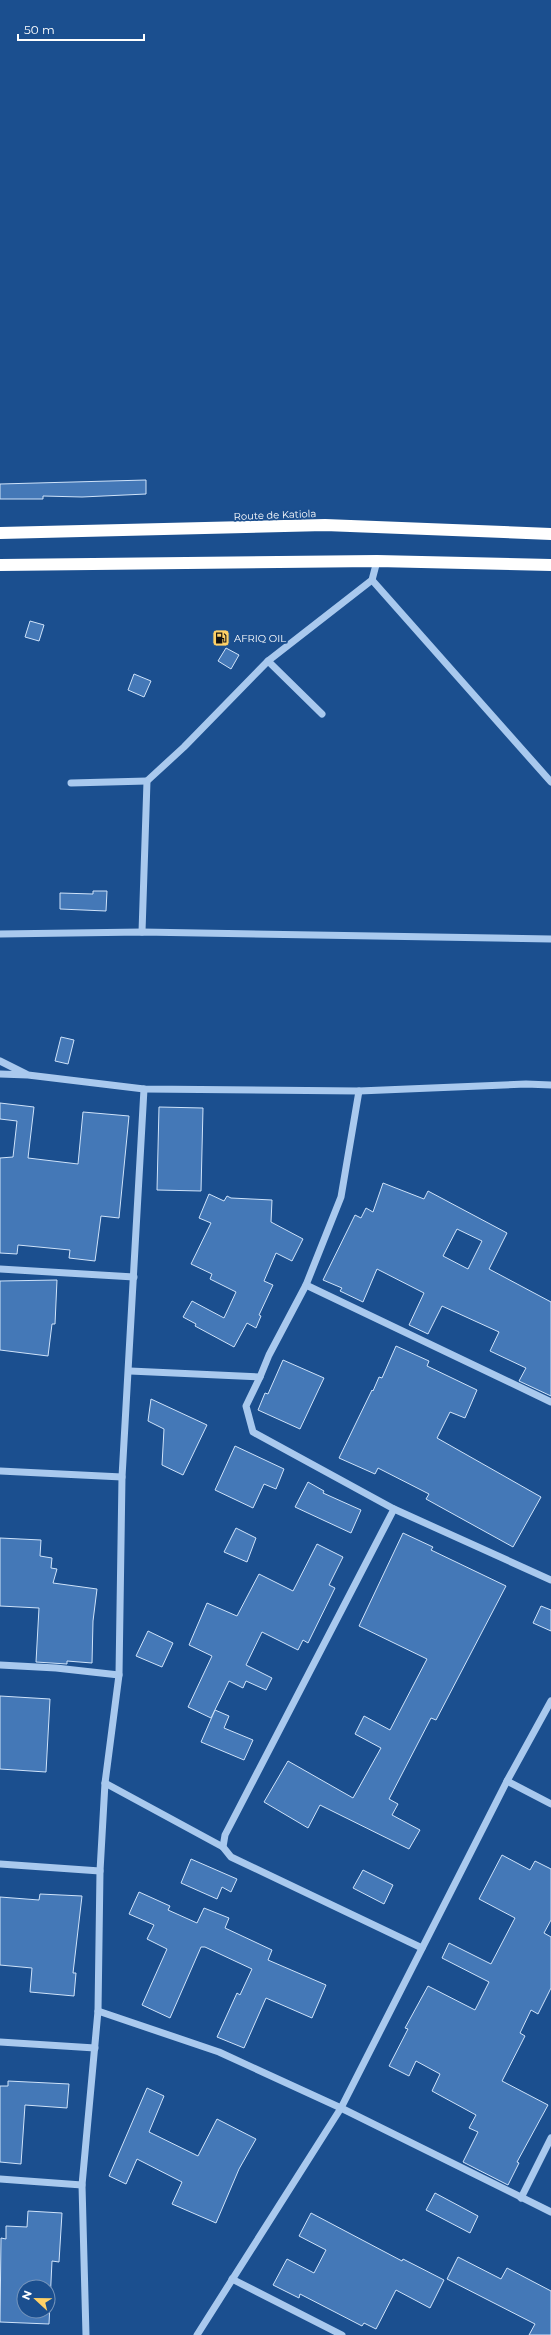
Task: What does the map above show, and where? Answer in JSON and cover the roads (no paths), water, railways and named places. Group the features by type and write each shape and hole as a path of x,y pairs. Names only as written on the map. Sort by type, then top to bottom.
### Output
{"highway":[{"name":"Route de Katiola","path":"0,532 325,525 551,534"},
{"path":"0,565 377,561 551,565"}],"street":[{"path":"71,783 147,781 184,747 268,661 372,580 377,561"},
{"path":"372,580 551,782"},
{"path":"268,661 322,714"},
{"path":"142,932 147,781"},
{"path":"0,934 142,932 551,939"},
{"path":"0,1061 28,1075"},
{"path":"0,1074 28,1075 144,1089 359,1091 526,1084 551,1085"},
{"path":"86,2335 82,2185 98,2011 100,1871 105,1783 119,1675 122,1477 130,1371 144,1089"},
{"path":"359,1091 341,1197 306,1285 269,1355 246,1406 253,1432 394,1509 551,1580"},
{"path":"0,1268 134,1277"},
{"path":"306,1285 551,1402"},
{"path":"130,1371 260,1377"},
{"path":"0,1470 122,1477"},
{"path":"223,1847 225,1835 394,1509"},
{"path":"0,1665 62,1668 119,1675"},
{"path":"198,2335 341,2108 507,1782 551,1701"},
{"path":"507,1782 551,1804"},
{"path":"105,1783 223,1847 231,1858 422,1948"},
{"path":"0,1864 100,1871"},
{"path":"98,2011 219,2052 341,2108 551,2212"},
{"path":"0,2042 95,2048"},
{"path":"521,2198 551,2138"},
{"path":"0,2179 82,2185"},
{"path":"232,2280 342,2335"}],"place":[{"name":"AFRIQ OIL","path":"221,638"}]}
